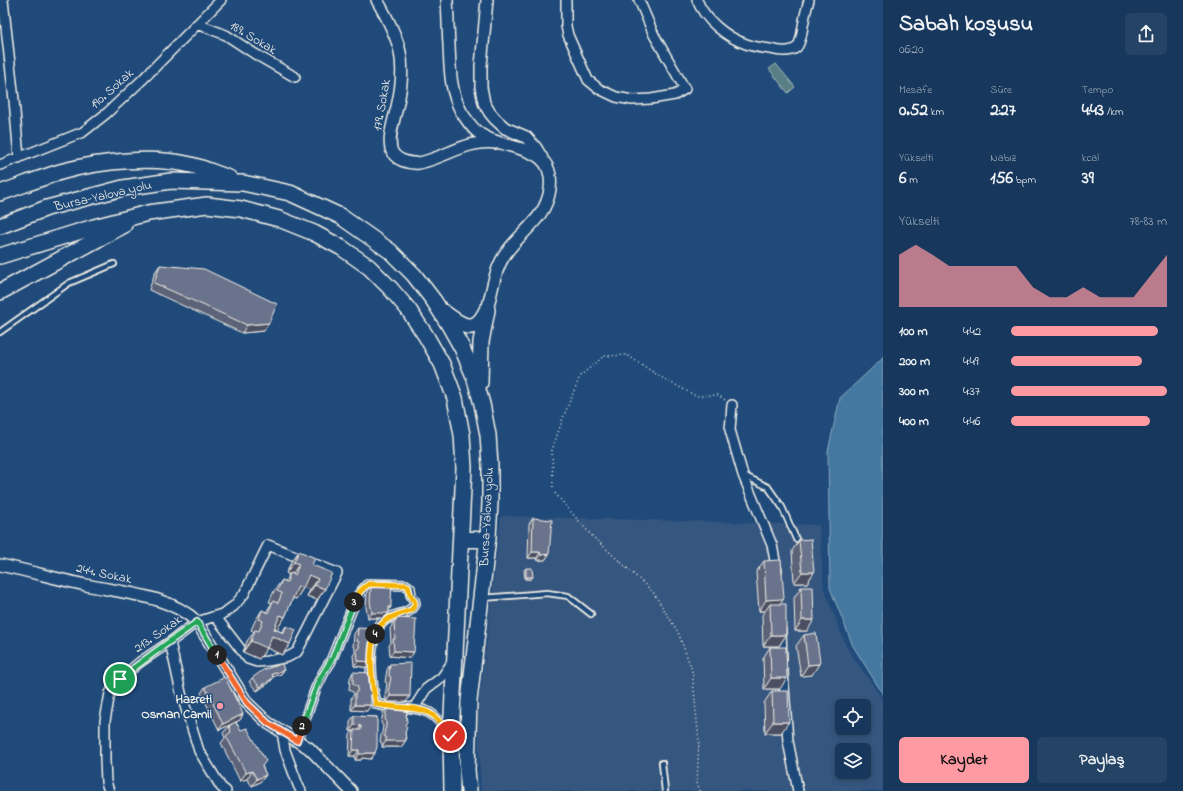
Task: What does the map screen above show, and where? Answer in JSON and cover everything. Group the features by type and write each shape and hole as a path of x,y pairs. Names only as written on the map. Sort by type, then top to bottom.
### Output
{"highway":[{"path":"0,193 64,171 107,163 140,160 163,161 192,165 243,183"},
{"name":"Bursa-Yalova yolu","path":"0,226 47,208 123,188 170,181 243,183 290,193 340,216 390,251 414,275 438,308 462,348 474,376 488,435 490,503 488,540 469,701 467,770 469,791"},
{"name":"Bursa-Yalova yolu","path":"0,256 94,227 148,213 207,205 241,210 279,219 314,233 342,248 368,267 390,288 408,309 442,364 455,398 462,435 464,468 450,736 452,791"},
{"path":"0,292 148,213"},
{"path":"438,308 464,326 470,327 480,322 487,310"},
{"path":"479,396 481,342 487,310"},
{"path":"461,539 488,540"}],"street":[{"path":"3,0 19,158"},
{"name":"190. Sokak","path":"0,166 83,132 107,113 137,85 220,0"},
{"name":"179. Sokak","path":"377,0 394,33 401,56 402,84 390,138 393,153 402,160 414,164 424,162 467,146 491,142 501,143"},
{"path":"447,0 450,76 456,100 462,112 479,134 501,143 528,150 534,153 545,164"},
{"path":"487,0 481,66 481,87 484,102 490,113 501,125 505,128 521,133 532,141 545,164 550,181 547,201 534,223 509,249 500,262 494,279 487,310"},
{"path":"566,0 566,26 568,35 588,80 599,89 616,97 632,100 651,100 675,95 685,89 654,35 639,0"},
{"path":"697,0 704,13 710,20 735,38 746,44 783,51 794,49 798,46 809,0"},
{"name":"189. Sokak","path":"197,24 226,35 295,77"},
{"path":"732,405 730,430 743,475 772,545 779,584"},
{"name":"213. Sokak","path":"109,791 106,782 105,721 110,693 120,679 140,662 197,622 227,611 244,594 268,545 337,573 297,652 288,656 258,662 248,659 215,616"},
{"name":"244. Sokak","path":"0,565 86,585 152,598 173,605 186,612 197,622 247,703 268,723 309,748 351,791"},
{"path":"297,741 316,688 333,657 356,599 363,588 369,584 406,585 410,588 411,595 414,600 414,606 411,610 388,618 382,622 374,636 372,650 372,688 376,704 425,710 433,714 444,725 450,736"},
{"path":"781,622 783,690 788,740 798,791"},
{"path":"170,642 181,693 199,751 221,787 226,791"},
{"path":"414,708 426,689 442,677 455,657"},
{"path":"282,732 285,750 301,791"}],"lane":[{"path":"0,332 69,283 114,264"},
{"path":"743,475 768,487 782,507 796,539"},
{"path":"481,598 547,593 568,596 591,614"},
{"path":"662,763 666,786 665,791"}],"path":[{"path":"700,791 697,783 699,742 692,670 678,632 653,592 591,535 553,491 552,450 580,376 604,356 627,355 658,376 696,396 718,395 732,405"}],"shaded area":[{"path":"883,358 883,694 853,646 830,588 828,451 840,398"},
{"path":"501,516 819,525 824,589 847,648 883,700 883,791 481,791 477,719"}],"green space":[{"path":"776,64 795,87 788,93 769,69"}],"building":[{"path":"160,265 204,269 277,304 269,323 247,325 154,283"},
{"path":"533,518 552,520 549,554 541,555 540,552 532,552"},
{"path":"811,539 814,572 802,572 799,540"},
{"path":"299,551 315,558 312,565 332,573 325,589 315,585 318,579 309,575 303,588 298,586 285,617 280,615 274,629 284,633 286,626 296,630 290,644 272,636 267,648 251,641 255,630 259,631 263,621 259,619 262,610 268,613 273,601 278,603 282,593 277,591 282,580 287,582 290,573 295,575 299,564 294,562"},
{"path":"781,560 784,598 766,600 764,561"},
{"path":"526,568 532,568 533,577 526,577"},
{"path":"374,580 392,581 391,607 389,607 389,613 372,613 370,601 371,586"},
{"path":"801,587 813,587 814,620 802,620"},
{"path":"770,604 786,604 786,635 771,635"},
{"path":"396,618 416,619 414,652 394,651 394,622"},
{"path":"358,628 374,629 375,662 358,661"},
{"path":"816,633 820,662 819,664 808,665 804,635"},
{"path":"770,647 786,647 787,678 771,678"},
{"path":"411,663 410,696 390,696 390,693 388,692 391,677 389,676 390,664"},
{"path":"281,664 284,670 272,674 273,678 260,687 252,678 263,670"},
{"path":"353,672 370,673 371,705 355,705 355,693 357,692 358,687 353,684"},
{"name":"Hazreti Osman Camii","path":"225,677 243,714 223,724 205,687"},
{"path":"772,691 788,691 789,722 773,722"},
{"path":"387,707 406,708 406,740 386,741 386,737 384,736"},
{"path":"354,716 377,717 377,747 375,753 359,754 359,750 353,750 354,730 361,730 361,726 354,725"},
{"path":"235,722 241,730 247,728 266,761 262,766 266,775 257,779 252,771 246,773 226,736 231,732 229,726"}],"place":[{"name":"Hazreti Osman Camii","path":"220,706"}],"route":[{"path":"120,679 140,662 197,622 247,703 268,723 297,741 318,682 333,657 360,592 369,584 406,585 410,588 410,592 414,600 415,604 413,608 382,622 374,636 372,650 372,688 376,704 425,710 433,714 444,725 450,736"}]}
